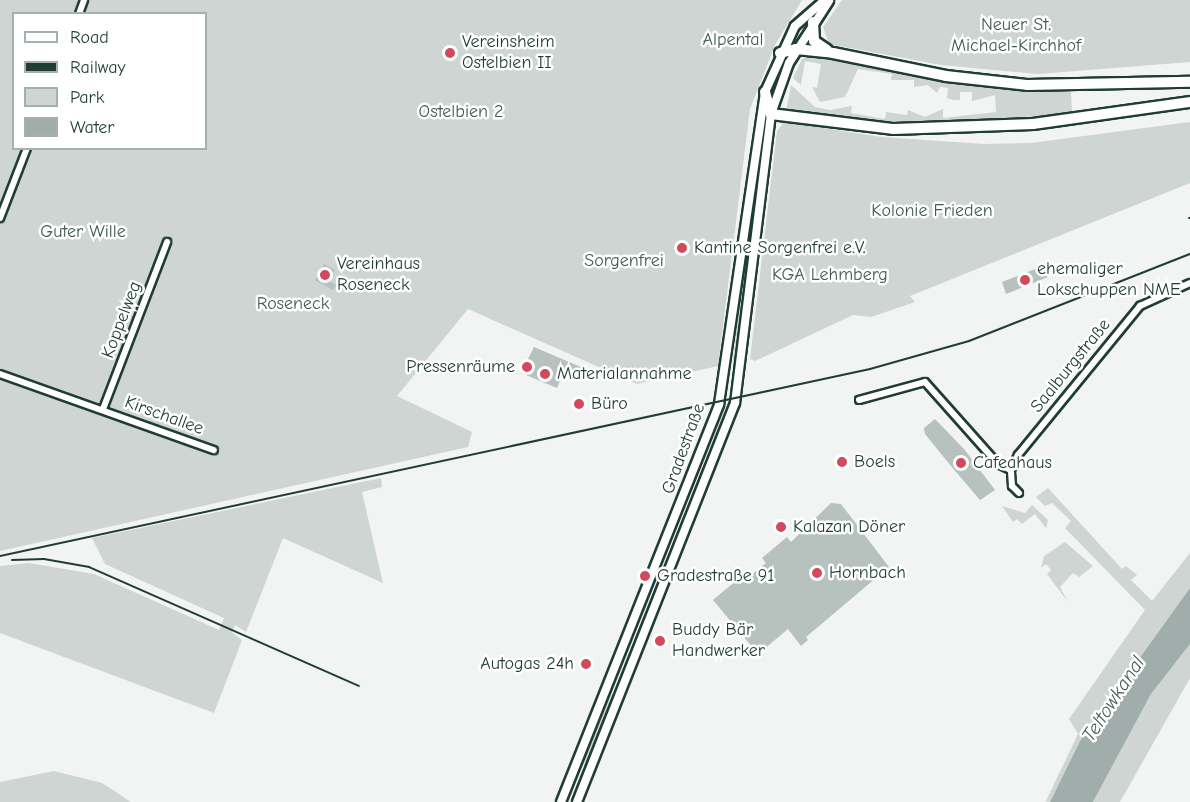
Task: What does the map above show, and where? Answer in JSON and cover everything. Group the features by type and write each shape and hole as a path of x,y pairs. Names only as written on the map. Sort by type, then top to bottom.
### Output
{"highway":[{"path":"813,22 814,41 833,53"},
{"path":"780,54 796,49 833,53 946,76 1027,86 1190,82"},
{"path":"765,92 771,114 854,126 939,129 1033,124 1190,102"}],"main road":[{"name":"Gradestraße","path":"577,802 735,403 771,114 796,49 827,0"},
{"name":"Gradestraße","path":"561,802 719,404 765,92 780,54 795,26 827,0"}],"street":[{"path":"0,218 26,150"},
{"name":"Koppelweg","path":"103,409 167,242"},
{"name":"Saalburgstraße","path":"1011,470 1018,455 1140,306 1190,283"},
{"name":"Kirschallee","path":"0,374 214,450"},
{"path":"859,400 925,382 999,464 1011,470 1012,486 1019,493"}],"green space":[{"path":"0,0 802,0 775,45 750,109 718,366 637,384 468,309 397,396 472,432 468,447 0,551"},
{"name":"Neuer St. Michael-Kirchhof","path":"842,0 1190,0 1190,62 1038,74 941,65 829,44 823,27"},
{"path":"813,55 960,83 1071,92 1072,114 894,124 786,112 791,85 815,107 830,110 852,106 851,113 885,119 886,112 907,115 908,110 925,117 943,109 943,118 996,112 995,95 972,101 972,92 960,92 960,100 954,100 947,98 948,88 940,87 937,93 928,85 914,87 914,80 891,80 892,74 858,69 845,97 820,102 812,87 817,88 821,64 805,61 801,85 793,78 802,59"},
{"name":"Kolonie Frieden","path":"784,122 882,137 984,144 1031,143 1190,122 1190,183 910,296 915,302 871,317 853,315 755,361 750,359 777,131"},
{"path":"756,156 759,157 735,363 733,362"},
{"path":"381,478 382,487 362,492 383,583 283,538 246,632 235,625 232,632 242,640 214,713 0,633 0,566 29,563 94,574 219,630 224,618 105,564 92,538"},
{"path":"1048,488 1122,569 1126,566 1137,575 1131,580 1152,601 1190,553 1190,588 1080,741 1050,802 1046,801 1078,734 1069,719 1145,610 1065,528 1071,521 1052,503 1045,506 1036,497"},
{"path":"1032,505 1048,520 1046,528 1035,514 1022,524 1017,519 1013,522 1002,506 1025,513"},
{"path":"1065,542 1093,566 1079,577 1073,573 1060,587 1068,602 1047,574 1051,570 1046,564 1041,568 1044,556"},
{"path":"1190,644 1190,678 1120,802 1093,802 1151,694"},
{"path":"612,694 614,698 583,771 587,749"},
{"path":"54,771 102,783 131,802 0,802 0,782"}],"water":[{"name":"Teltowkanal","path":"1190,588 1190,644 1151,694 1093,802 1050,802 1080,741"}],"building":[{"name":"Vereinhaus Roseneck","path":"324,264 335,270 329,281 336,285 333,290 315,280"},
{"name":"ehemaliger Lokschuppen NME","path":"1043,266 1048,277 1006,294 1002,282"},
{"path":"534,347 595,373 593,379 565,369 557,388 521,373"},
{"name":"Cafeahaus","path":"935,419 964,449 995,490 980,500 951,466 925,434 924,428"},
{"name":"Hornbach","path":"831,503 841,504 889,567 806,637 808,640 801,646 788,629 758,654 713,600 737,580 740,584 766,563 762,558 787,537 791,542"}],"railway":[{"path":"0,556 870,369 969,341 1190,254"},
{"path":"12,560 44,559 89,567 359,686"}],"place":[{"name":"Vereinsheim Ostelbien II","path":"450,53"},
{"name":"Kantine Sorgenfrei e.V.","path":"682,248"},
{"name":"Vereinhaus Roseneck","path":"325,275"},
{"name":"ehemaliger Lokschuppen NME","path":"1025,280"},
{"name":"Pressenräume","path":"527,367"},
{"name":"Materialannahme","path":"545,374"},
{"name":"Büro","path":"579,404"},
{"name":"Boels","path":"842,462"},
{"name":"Cafeahaus","path":"961,463"},
{"name":"Kalazan Döner","path":"781,527"},
{"name":"Hornbach","path":"817,573"},
{"name":"Gradestraße 91","path":"645,576"},
{"name":"Buddy Bär Handwerker","path":"660,641"},
{"name":"Autogas 24h","path":"586,664"}],"park label":[{"name":"Alpental","path":"733,40"},
{"name":"Ostelbien 2","path":"461,112"},
{"name":"Guter Wille","path":"83,232"},
{"name":"Sorgenfrei","path":"624,261"},
{"name":"KGA Lehmberg","path":"830,275"},
{"name":"Roseneck","path":"293,304"}]}
